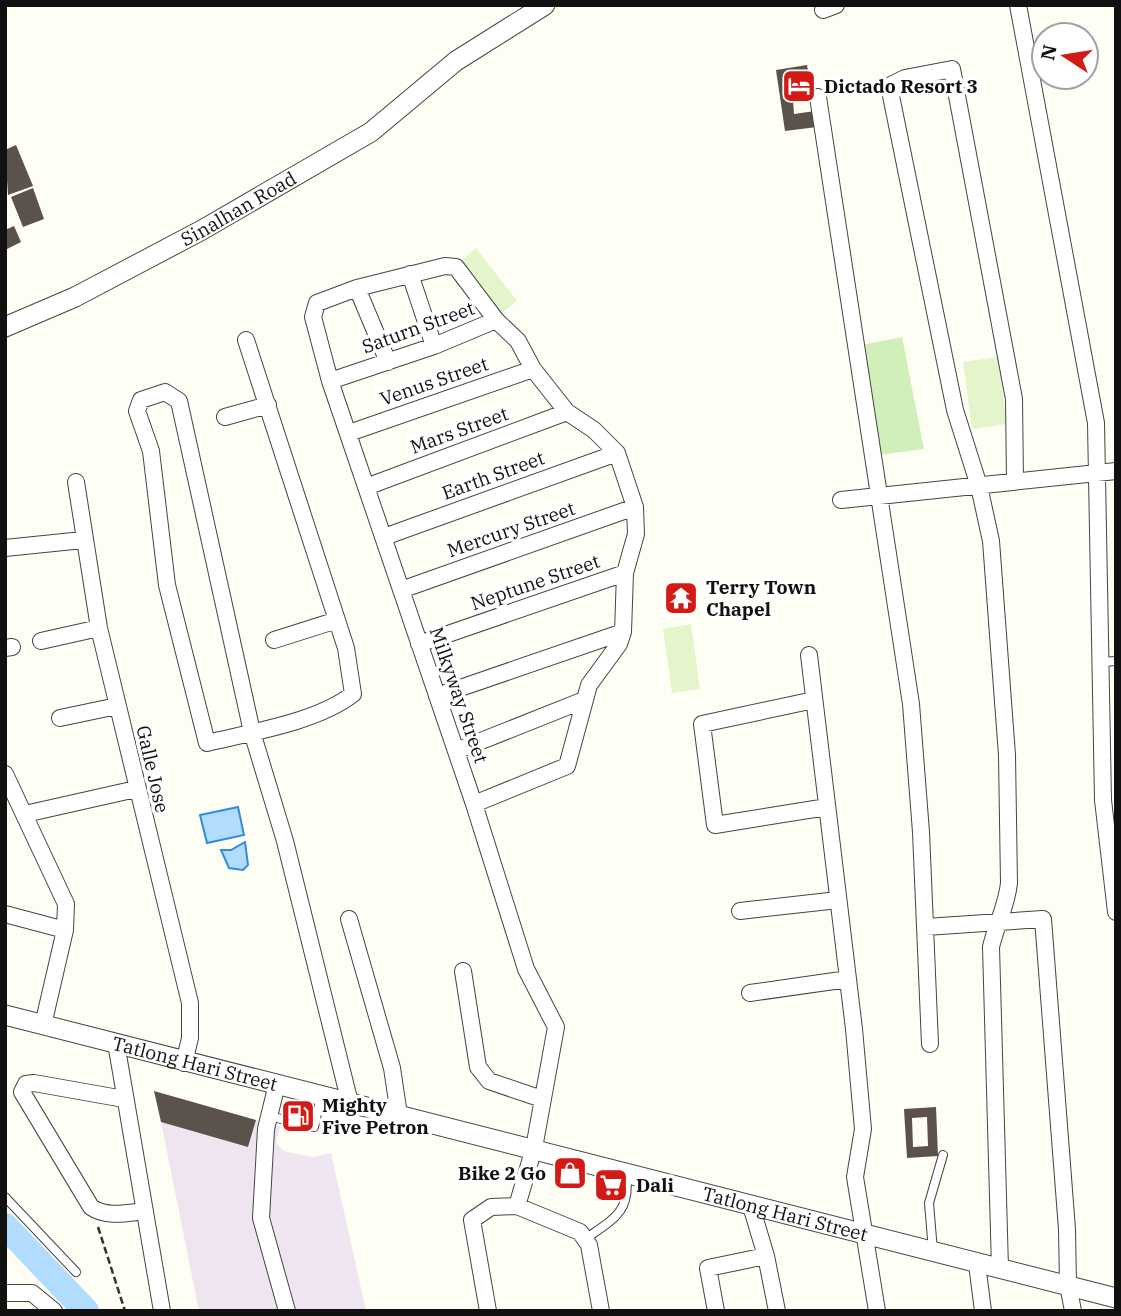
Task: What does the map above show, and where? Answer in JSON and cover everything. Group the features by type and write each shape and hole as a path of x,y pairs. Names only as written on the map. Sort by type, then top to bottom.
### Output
{"street":[{"name":"Sinalhan Road","path":"5,327 75,297 202,230 371,132 456,61 544,5"},
{"path":"1018,5 1091,386 1109,662 1103,800 1116,912"},
{"path":"1000,1268 991,947 996,923 1008,898 1009,883 1007,755 991,541 979,486 955,410 890,86 905,78 952,69 1014,399 1015,481"},
{"path":"818,97 911,704 926,927 930,1044"},
{"path":"388,362 357,288 445,266 456,267 496,320"},
{"path":"410,274 434,346"},
{"name":"Milkyway Street","path":"357,288 317,303 313,317 330,380 474,804 526,969 556,1027 534,1148 517,1206"},
{"name":"Saturn Street","path":"330,380 434,346 496,320 518,341 533,369 567,412 594,430 617,453 635,507 636,534 625,573 623,632 619,644 589,685 579,732 567,766 474,804"},
{"path":"246,340 353,677 353,694 336,707 253,732 207,743 167,585 151,451 137,411 141,400 152,395 165,393 179,401 253,732 285,841 350,1103"},
{"name":"Venus Street","path":"349,433 533,369"},
{"path":"225,417 268,405"},
{"name":"Mars Street","path":"366,487 567,412"},
{"name":"Earth Street","path":"384,537 617,453"},
{"path":"841,500 1116,471"},
{"name":"Galle Jose","path":"76,482 83,540 99,628 190,1003 190,1038 184,1063"},
{"name":"Mercury Street","path":"401,590 635,507"},
{"path":"5,548 83,540"},
{"name":"Neptune Street","path":"419,644 625,573"},
{"path":"274,640 337,620"},
{"path":"41,641 99,628"},
{"path":"437,696 623,632"},
{"path":"809,655 863,1129 855,1177 862,1234 877,1311"},
{"path":"456,751 584,700"},
{"path":"814,700 702,723 715,825 827,807"},
{"path":"60,718 117,706"},
{"path":"5,774 66,904 65,930 43,1025"},
{"path":"25,814 136,789"},
{"path":"740,911 838,900"},
{"path":"5,914 65,930"},
{"path":"349,919 392,1068 398,1115"},
{"path":"926,927 1043,919 1066,1216 1068,1285 1073,1311"},
{"path":"463,971 478,1067 483,1076 489,1082 542,1099"},
{"path":"750,993 848,979"},
{"name":"Tatlong Hari Street","path":"5,1015 184,1063 534,1148 933,1254 1116,1298"},
{"path":"116,1043 162,1311"},
{"path":"124,1099 34,1083 26,1084 22,1092 91,1207 99,1213 145,1212"},
{"path":"277,1084 269,1116 261,1218 287,1311"},
{"path":"488,1311 472,1220 491,1207 517,1206 580,1232 589,1245 601,1311"},
{"path":"751,1206 766,1256 777,1311"},
{"path":"716,1311 708,1268 766,1256"},
{"path":"977,1264 983,1311"},
{"path":"5,1293 32,1293 54,1311"}],"lane":[{"path":"269,1116 314,1127 321,1096"},
{"path":"933,1254 929,1203 943,1155"},
{"path":"585,1239 625,1205 629,1194 626,1173"},
{"path":"5,1197 76,1272"}],"path":[{"path":"99,1213 97,1225 125,1311"}],"shaded area":[{"path":"256,1120 280,1127 276,1142 283,1151 313,1157 331,1153 366,1311 199,1311 161,1122 248,1147"}],"green space":[{"path":"476,248 517,301 498,316 457,264"},
{"path":"902,337 924,449 879,455 862,345"},
{"path":"998,357 1007,424 972,429 963,362"},
{"path":"691,624 700,689 672,693 663,629"}],"water":[{"path":"238,807 244,835 207,843 200,815"},
{"path":"245,842 248,865 243,870 229,868 221,850 231,850"}],"building":[{"path":"807,65 812,97 793,100 794,114 815,111 817,127 785,131 776,70"},
{"path":"16,145 33,186 8,195 5,150"},
{"path":"33,188 44,219 23,227 11,197"},
{"path":"14,226 21,242 5,250 5,230"},
{"path":"154,1091 256,1120 248,1147 161,1122"},
{"path":"936,1107 938,1156 907,1158 904,1109","holes":["927,1117 928,1146 913,1147 912,1118"]}],"waterway":[{"path":"5,1226 86,1311"}],"place":[{"name":"Dictado Resort 3","path":"799,86"},
{"name":"Terry Town Chapel","path":"681,598"},
{"name":"Mighty Five Petron","path":"298,1116"},
{"name":"Bike 2 Go","path":"570,1173"},
{"name":"Dali","path":"611,1185"}]}
